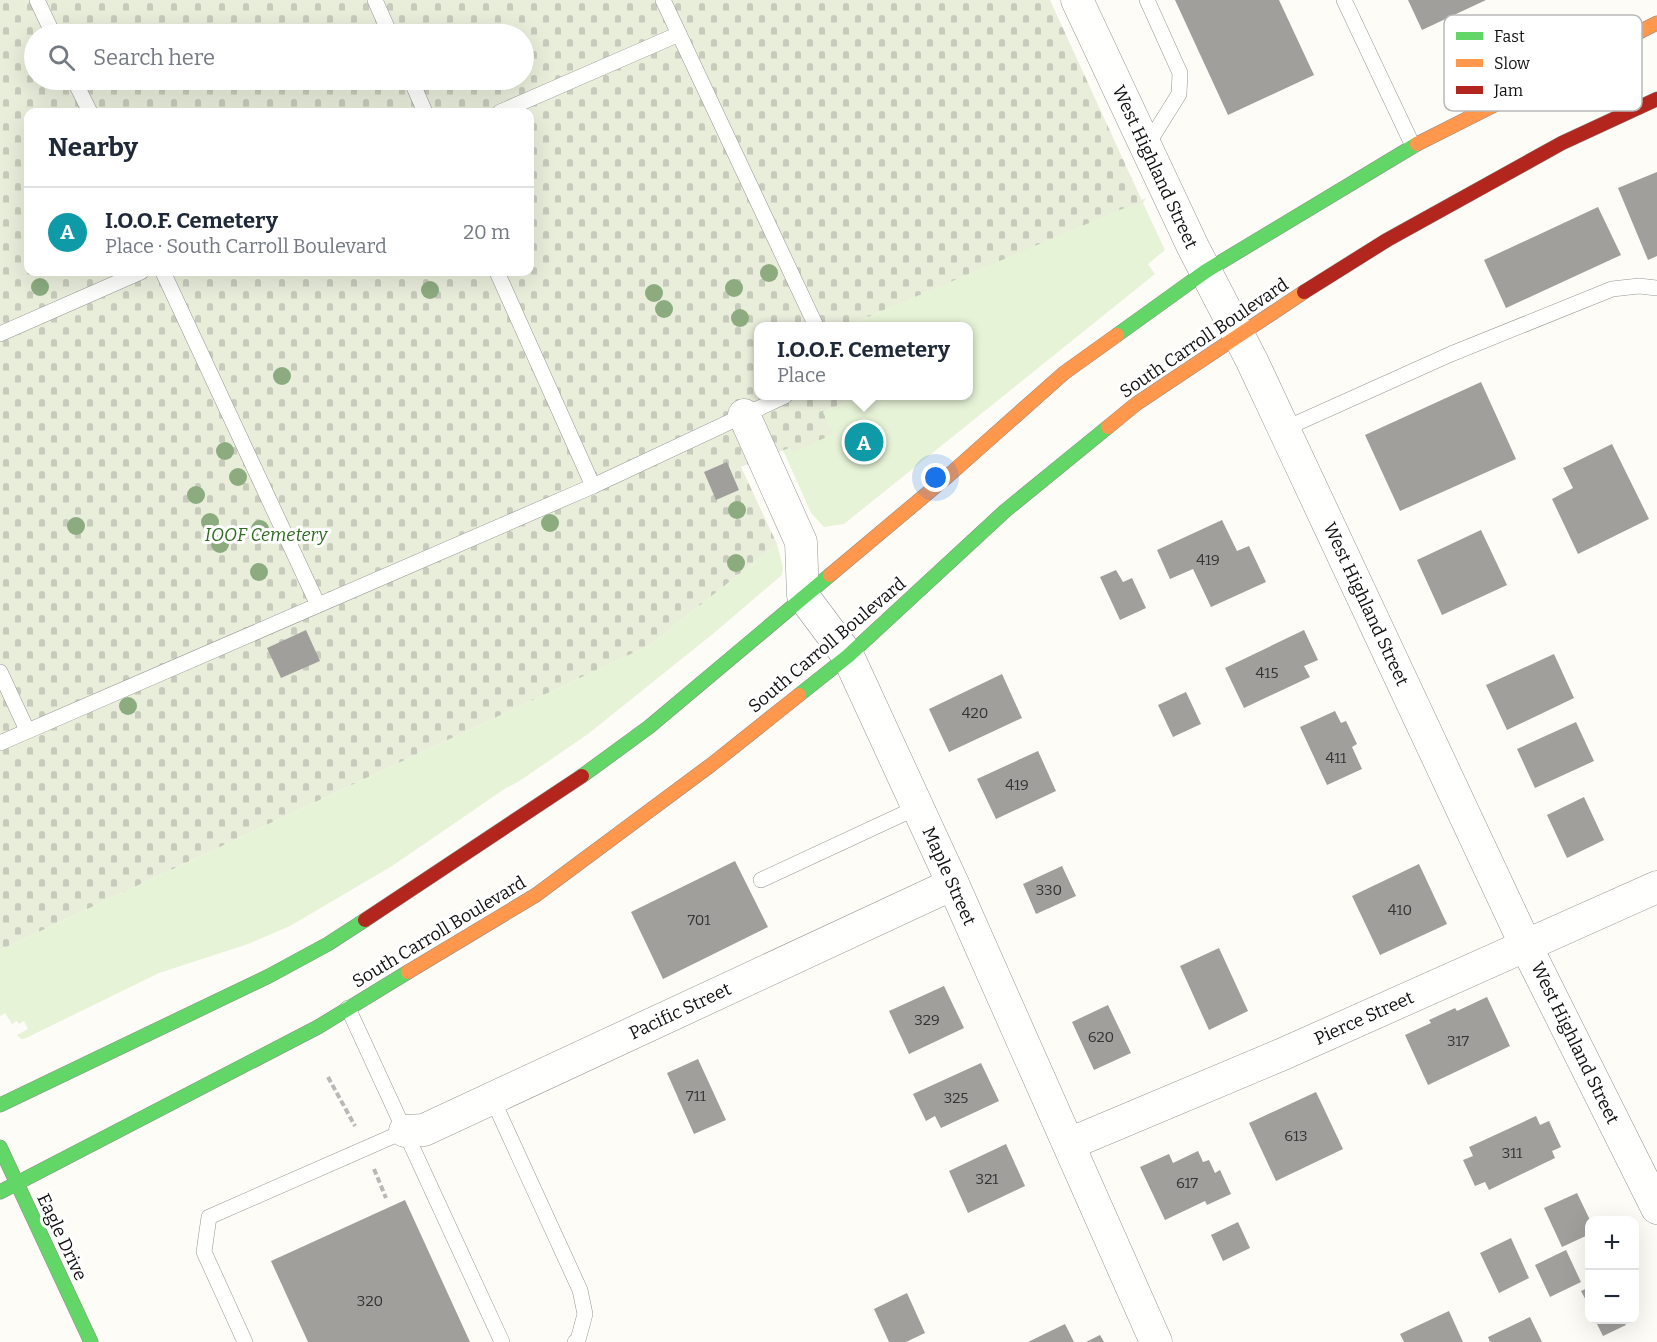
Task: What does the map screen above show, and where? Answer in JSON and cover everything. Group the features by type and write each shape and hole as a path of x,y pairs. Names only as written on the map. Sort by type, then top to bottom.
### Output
{"main road":[{"path":"1642,31 1657,23"},
{"name":"South Carroll Boulevard","path":"1642,106 1657,99"},
{"path":"0,1105 269,976 328,944 598,765 649,727 948,476 1064,373 1206,271 1413,146 1482,111"},
{"name":"South Carroll Boulevard","path":"0,1192 318,1027 536,895 711,765 848,656 1005,511 1136,404 1387,240 1562,143 1631,111"},
{"name":"Eagle Drive","path":"0,1147 91,1342"}],"street":[{"name":"West Highland Street","path":"1077,0 1284,429 1526,946 1657,1208"},
{"path":"744,415 801,542 803,597"},
{"name":"Maple Street","path":"803,597 848,656 953,884 1156,1342"},
{"name":"Pacific Street","path":"405,1131 424,1130 953,884"},
{"name":"Pierce Street","path":"1069,1144 1283,1054 1657,887"}],"lane":[{"path":"38,0 49,24"},
{"path":"375,0 386,24"},
{"path":"663,0 814,322"},
{"path":"1146,147 1179,94 1180,73 1147,0"},
{"path":"1344,0 1413,146"},
{"path":"509,108 679,34"},
{"path":"79,90 88,108"},
{"path":"416,90 424,108"},
{"path":"0,334 132,276"},
{"path":"166,276 318,605"},
{"path":"499,276 593,486"},
{"path":"1284,429 1451,354 1612,289 1639,286 1657,288"},
{"path":"0,743 593,486 776,400"},
{"path":"0,672 27,730"},
{"path":"761,880 918,807"},
{"path":"348,1008 502,1342"},
{"path":"492,1098 580,1290 585,1314 578,1340 575,1342"},
{"path":"244,1342 204,1252 209,1217 405,1131"}],"path":[{"path":"328,1077 355,1127"},
{"path":"373,1168 386,1198"}],"green space":[{"name":"IOOF Cemetery","path":"0,0 1050,0 1143,203 1122,209 856,322 754,322 754,400 852,400 823,412 833,434 792,453 789,448 741,467 777,544 650,645 0,950"},
{"path":"1146,198 1143,203 1165,250 1148,264 1155,274 844,524 824,527 811,513 783,450 789,448 791,452 832,434 823,412 852,400 973,400 973,322 856,322"},
{"path":"777,544 783,567 782,575 714,633 588,734 392,866 290,926 248,944 159,973 24,1039 17,1035 28,1029 24,1021 12,1024 5,1013 0,1016 0,950 650,645"}],"building":[{"path":"1175,0 1279,0 1314,75 1228,115"},
{"path":"1408,0 1486,0 1454,15 1444,15 1444,20 1422,30"},
{"path":"1657,172 1657,256 1648,260 1618,188"},
{"path":"1598,207 1621,255 1506,308 1484,260"},
{"path":"1481,382 1516,459 1400,511 1365,435"},
{"path":"1612,444 1649,519 1578,554 1552,499 1573,488 1563,468"},
{"path":"727,462 739,490 716,500 704,472"},
{"path":"1222,520 1237,551 1249,546 1266,582 1211,607 1193,569 1170,579 1157,550"},
{"path":"1481,530 1507,585 1442,615 1417,560"},
{"path":"1116,570 1123,582 1132,578 1146,608 1120,620 1100,577"},
{"path":"306,630 320,661 281,678 267,648"},
{"path":"1304,630 1318,660 1304,666 1310,677 1244,708 1225,668"},
{"path":"1554,654 1574,698 1507,730 1486,685"},
{"path":"1002,674 1022,718 949,752 929,709"},
{"path":"1186,692 1201,724 1173,737 1158,705"},
{"path":"1335,711 1341,723 1346,721 1357,744 1352,747 1362,769 1327,785 1300,727"},
{"path":"1576,722 1594,761 1535,788 1517,749"},
{"path":"1038,751 1056,791 996,819 977,779"},
{"path":"1584,797 1604,840 1567,858 1547,815"},
{"path":"735,861 768,927 663,979 631,912"},
{"path":"1419,864 1447,924 1380,955 1352,896"},
{"path":"1062,866 1076,896 1036,914 1023,884"},
{"path":"1219,948 1248,1011 1209,1030 1180,966"},
{"path":"944,986 964,1028 909,1054 889,1011"},
{"path":"1487,997 1510,1046 1428,1085 1405,1035 1431,1023 1429,1020 1455,1008 1457,1011"},
{"path":"1108,1005 1131,1053 1094,1070 1072,1022"},
{"path":"698,1059 726,1120 694,1134 667,1073"},
{"path":"981,1063 999,1101 941,1128 935,1116 926,1121 913,1094"},
{"path":"1316,1092 1343,1149 1276,1181 1249,1123"},
{"path":"1536,1116 1540,1125 1549,1121 1561,1147 1552,1151 1555,1158 1489,1190 1485,1182 1475,1186 1463,1160 1473,1156 1469,1147"},
{"path":"1006,1144 1025,1186 968,1213 949,1171"},
{"path":"1198,1151 1203,1162 1209,1160 1215,1173 1220,1170 1231,1194 1207,1205 1205,1201 1165,1220 1140,1167 1169,1154 1173,1163"},
{"path":"1577,1193 1588,1216 1585,1216 1585,1236 1562,1247 1544,1208"},
{"path":"405,1200 470,1342 308,1342 271,1261"},
{"path":"1238,1222 1250,1248 1223,1261 1211,1235"},
{"path":"1511,1238 1529,1278 1499,1293 1480,1253"},
{"path":"1566,1250 1581,1282 1550,1297 1535,1265"},
{"path":"907,1293 925,1333 906,1342 889,1342 874,1309"},
{"path":"1449,1311 1463,1342 1404,1342 1400,1334"},
{"path":"1530,1317 1542,1342 1490,1342 1488,1337"},
{"path":"1065,1324 1074,1342 1028,1342"},
{"path":"1597,1324 1626,1325 1603,1336"},
{"path":"1100,1335 1104,1342 1086,1342"}],"traffic: fast":[{"path":"1117,335 1206,271 1417,144"},
{"path":"799,695 848,656 1005,511 1108,427"},
{"path":"582,776 649,727 830,575"},
{"path":"0,1105 269,976 328,944 365,920"},
{"path":"0,1192 318,1027 408,972"},
{"path":"0,1147 91,1342"}],"traffic: slow":[{"path":"1642,31 1657,23"},
{"path":"1417,144 1482,111"},
{"path":"1108,427 1136,404 1304,292"},
{"path":"830,575 948,476 1064,373 1117,335"},
{"path":"408,972 536,895 711,765 799,695"}],"traffic: jam":[{"path":"1642,106 1657,99"},
{"path":"1304,292 1387,240 1562,143 1631,111"},
{"path":"365,920 582,776"}],"place":[{"name":"I.O.O.F. Cemetery","path":"864,442"}]}
